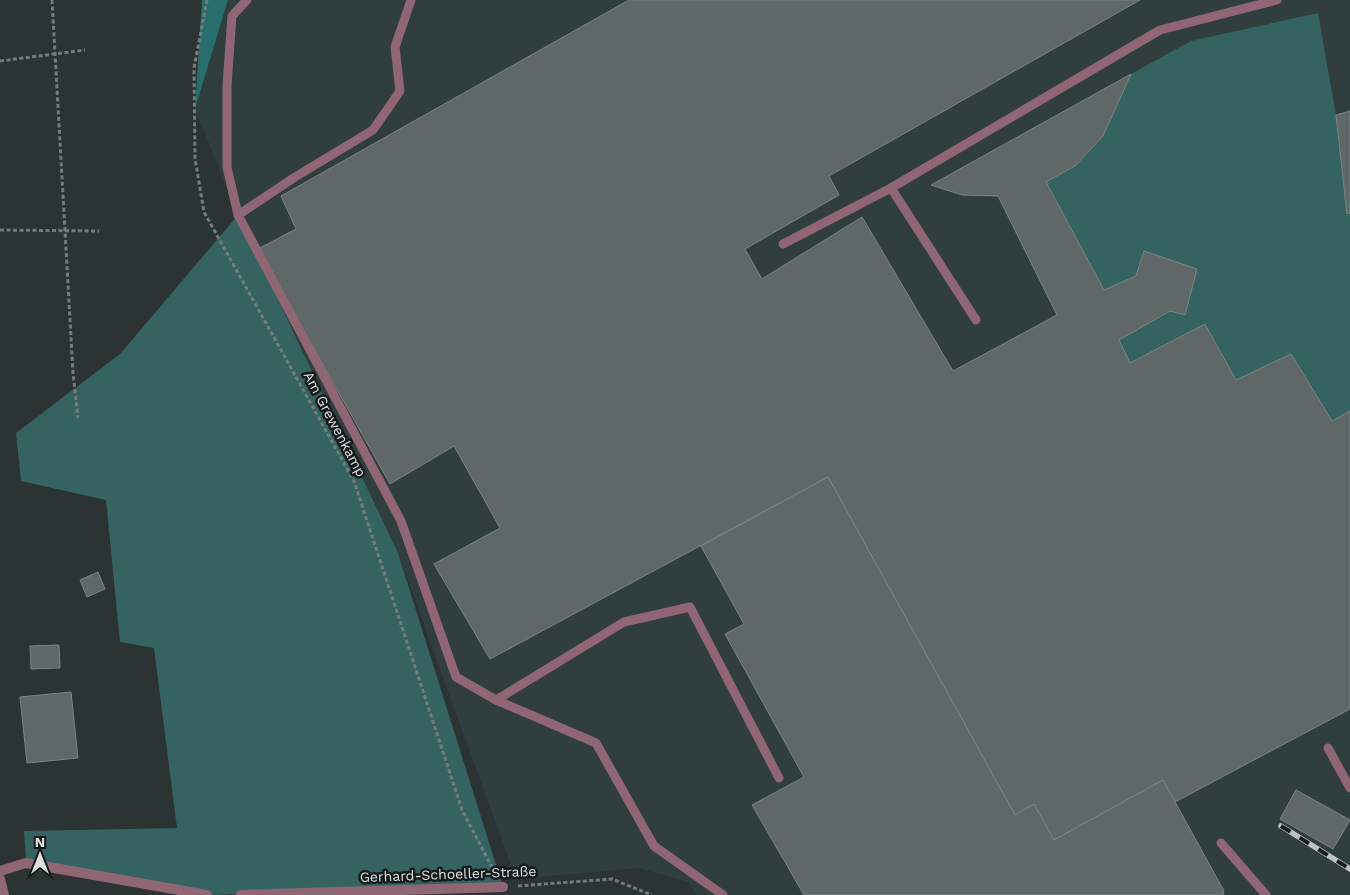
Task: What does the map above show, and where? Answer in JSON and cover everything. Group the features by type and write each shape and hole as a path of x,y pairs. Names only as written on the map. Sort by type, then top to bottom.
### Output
{"street":[{"path":"0,871 26,863 207,895"},
{"path":"0,879 4,895"},
{"name":"Gerhard-Schoeller-Straße","path":"242,895 503,887"}],"lane":[{"path":"247,0 232,16 227,85 227,167 238,215 401,521 456,677 496,700 596,743 654,846 723,895"},
{"path":"238,215 295,177 374,130 400,91 395,47 411,0"},
{"path":"782,244 892,188 1160,30 1277,0"},
{"path":"892,188 976,320"},
{"path":"496,700 624,622 690,607 779,778"},
{"path":"1328,748 1350,788"},
{"path":"1221,843 1266,895"}],"path":[{"path":"52,0 73,373 78,418"},
{"name":"Am Grewenkamp","path":"207,0 194,68 196,158 204,212 354,481 462,810 503,887"},
{"path":"0,61 85,50"},
{"path":"0,230 99,230"},
{"name":"Gerhard-Schoeller-Straße","path":"503,887 612,879 652,895"}],"shaded area":[{"path":"202,0 228,0 195,109"},
{"path":"228,0 1350,0 1350,895 697,895 688,882 639,868 516,879 398,553 238,215 195,109"},
{"path":"1318,13 1336,115 1347,214 1350,213 1350,411 1332,421 1291,355 1236,380 1205,324 1130,363 1119,340 1170,311 1185,315 1196,269 1145,251 1136,276 1104,290 1046,182 1075,166 1103,136 1131,74 1191,41"},
{"path":"238,215 398,553 503,887 207,895 26,863 24,831 177,828 154,648 120,642 106,500 21,481 16,433 120,354"}],"building":[{"path":"629,0 1140,0 829,176 839,195 745,249 762,279 862,217 953,371 1057,315 998,196 962,195 931,185 1131,74 1103,136 1075,166 1046,182 1104,290 1136,276 1144,251 1197,269 1185,315 1170,311 1119,340 1130,363 1205,324 1236,380 1291,354 1332,421 1350,411 1350,709 1175,802 1163,780 1054,840 1034,804 1015,815 828,477 490,659 434,564 500,528 454,446 390,484 258,249 296,229 281,196"},
{"path":"1350,111 1350,213 1347,214 1336,115"},
{"path":"828,477 1015,815 1034,804 1054,840 1163,780 1224,891 1223,895 804,895 752,805 804,777 725,634 744,624 701,546"},
{"path":"98,572 105,589 87,597 80,580"},
{"path":"59,645 60,668 31,669 30,646"},
{"path":"71,692 78,758 27,763 20,697"},
{"path":"1296,790 1350,820 1333,849 1280,819"}],"railway":[{"path":"1281,826 1350,869"}]}
